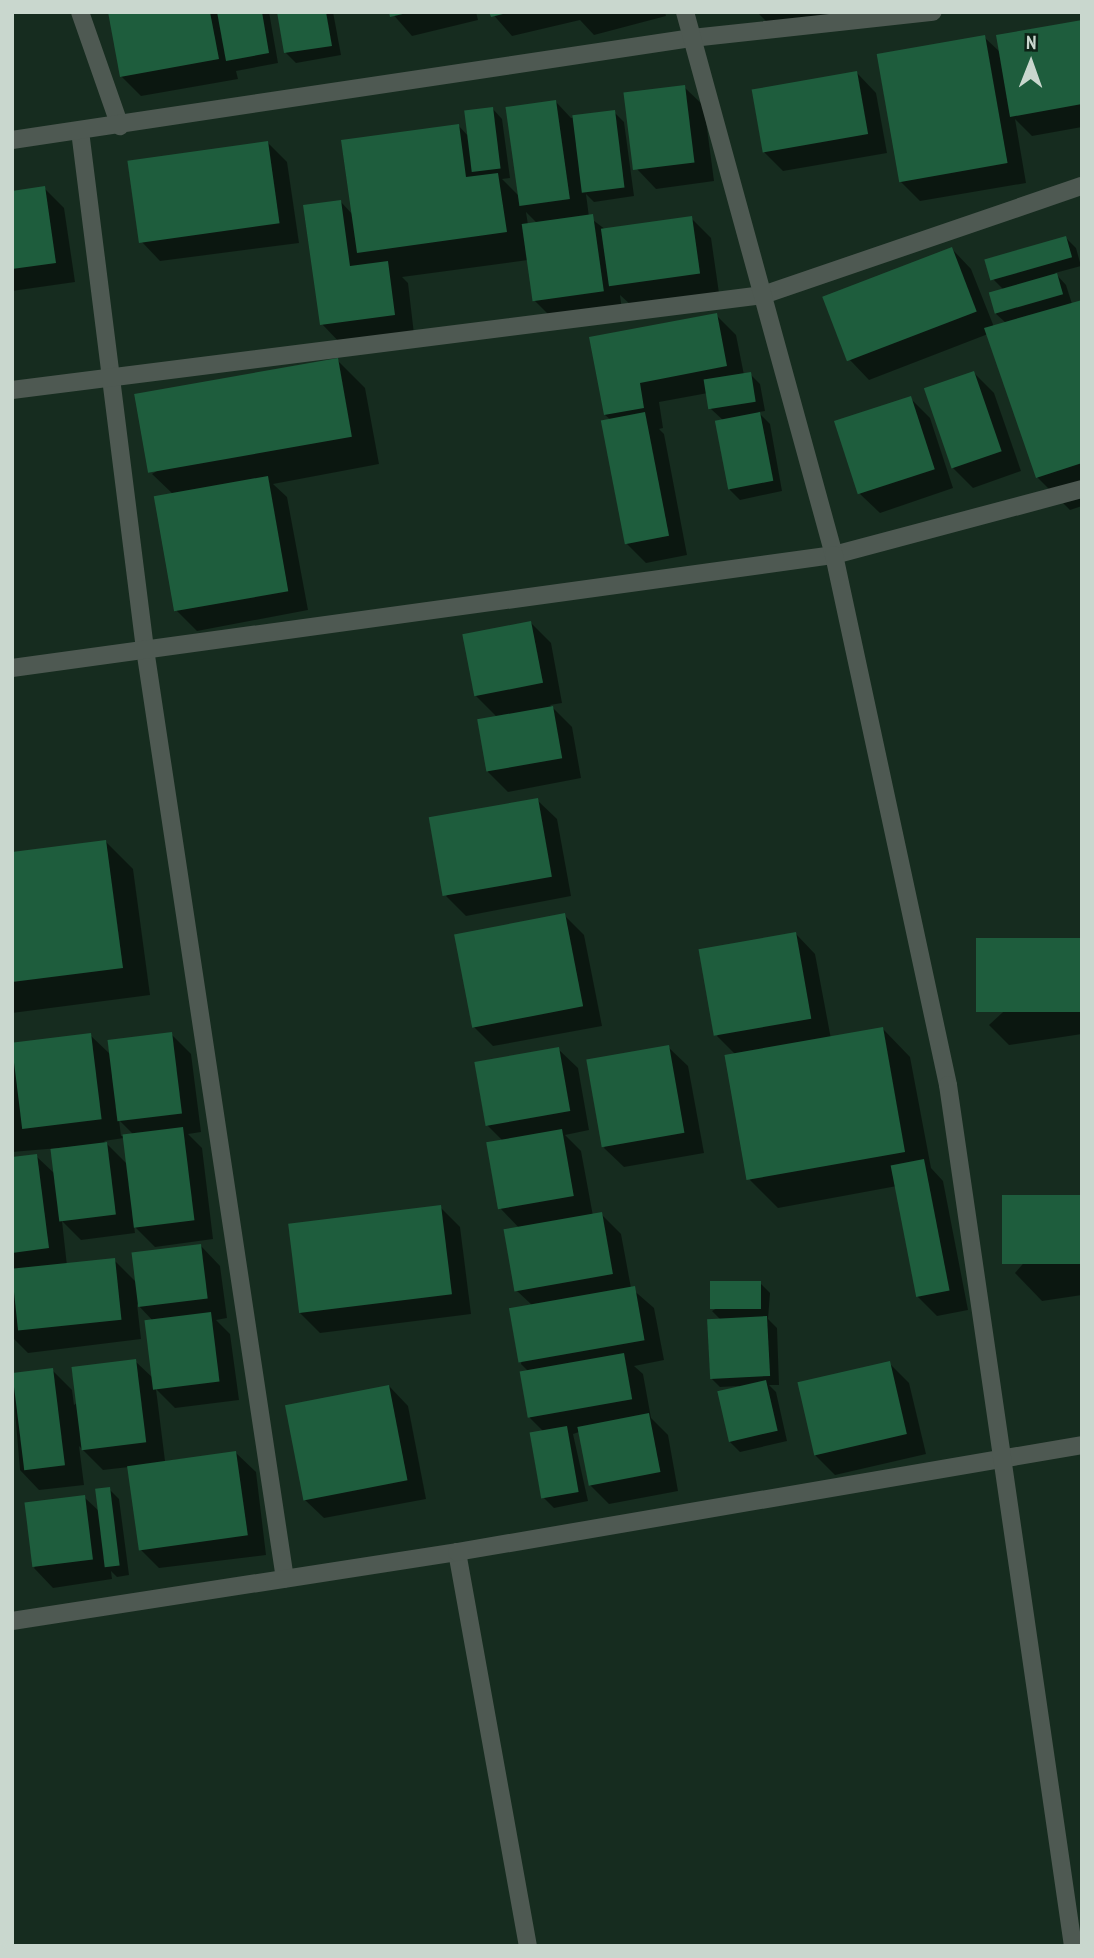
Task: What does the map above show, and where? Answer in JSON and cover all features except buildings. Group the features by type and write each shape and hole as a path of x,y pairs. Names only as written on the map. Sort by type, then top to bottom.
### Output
{"street":[{"path":"80,12 120,126"},
{"path":"685,12 834,555 948,1084 1073,1946"},
{"path":"12,140 120,126 692,38 933,12"},
{"path":"80,131 145,649 285,1579"},
{"path":"12,390 763,295 1082,186"},
{"path":"12,668 834,555 1082,489"},
{"path":"12,1621 457,1552 1082,1445"},
{"path":"457,1552 528,1946"}]}
